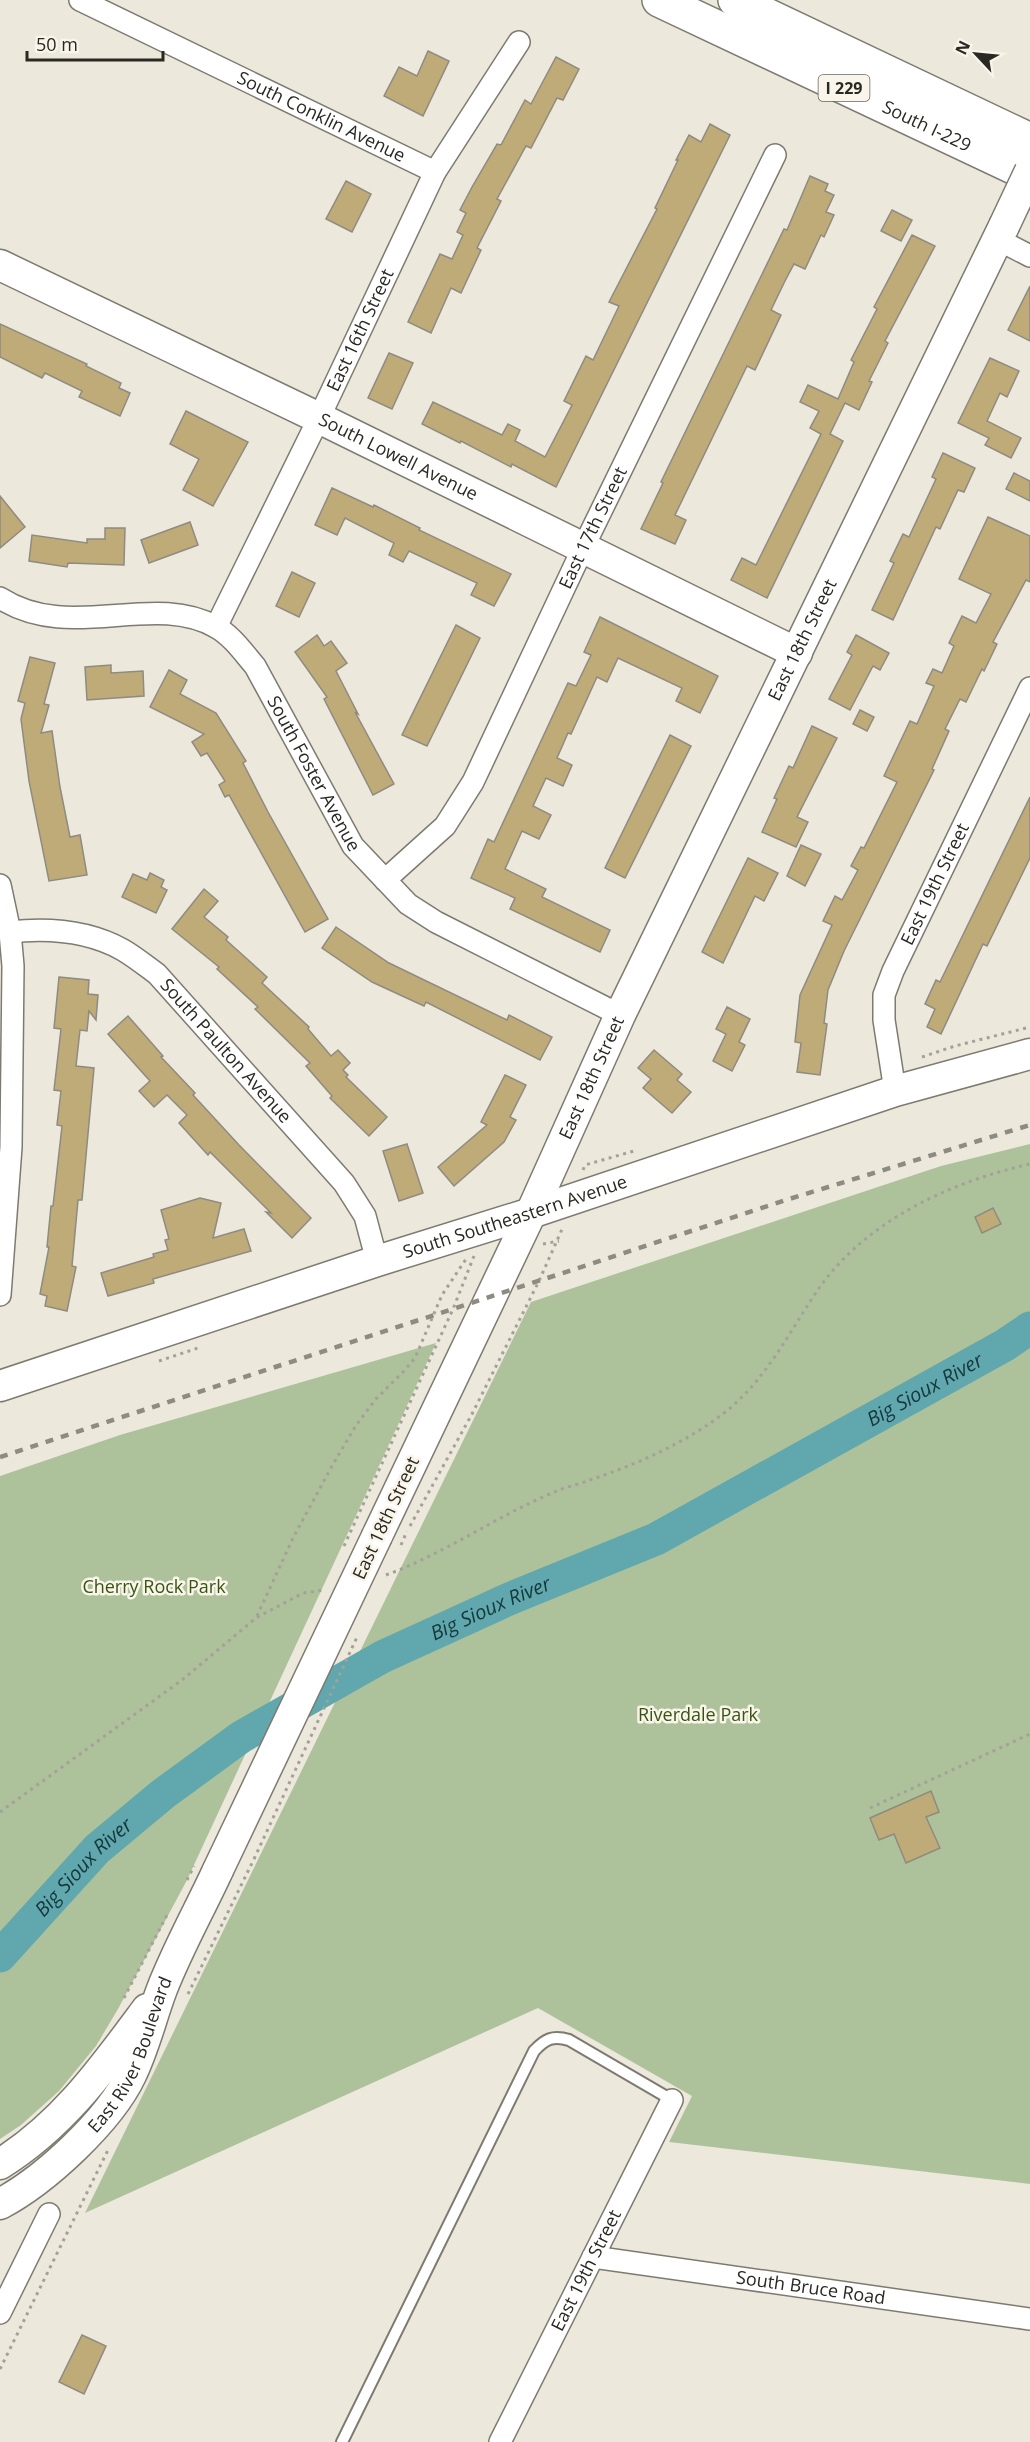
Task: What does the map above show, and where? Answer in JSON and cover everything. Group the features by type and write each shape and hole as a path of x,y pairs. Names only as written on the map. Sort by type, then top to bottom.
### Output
{"highway":[{"name":"South I-229","path":"659,0 1030,176"},
{"name":"South I-229","path":"735,0 1030,140"}],"street":[{"name":"South Conklin Avenue","path":"80,0 435,172"},
{"name":"East 16th Street","path":"216,627 435,172 519,42"},
{"name":"East 17th Street","path":"386,880 445,826 473,782 583,548 775,154"},
{"name":"East 18th Street","path":"162,1989 218,1870 387,1544 513,1250 620,1015 1030,171"},
{"path":"1001,232 1030,256"},
{"name":"South Lowell Avenue","path":"0,265 797,653"},
{"name":"South Foster Avenue","path":"1,604 31,613 81,619 178,614 216,627 237,644 255,666 353,846 408,904 436,922 620,1015"},
{"name":"East 19th Street","path":"896,1091 884,1020 884,995 898,961 1030,688"},
{"path":"0,885 10,932 13,966 11,1147 0,1295"},
{"name":"South Paulton Avenue","path":"10,932 40,929 81,935 122,950 158,974 344,1183 365,1216 377,1261"},
{"name":"South Southeastern Avenue","path":"0,1386 896,1091 1030,1054"},
{"name":"East River Boulevard","path":"0,2164 36,2139 77,2101 162,1989"},
{"name":"East River Boulevard","path":"0,2204 50,2169 74,2147 116,2101 130,2078 146,2042 162,1989"},
{"name":"East 19th Street","path":"505,2440 672,2100"},
{"path":"0,2313 49,2214"},
{"name":"South Bruce Road","path":"593,2257 1030,2319"}],"lane":[{"path":"342,2442 534,2051 541,2042 557,2037 568,2040 672,2100"}],"path":[{"path":"378,1578 455,1545 504,1515 557,1491 628,1466 694,1433 724,1413 762,1376 822,1284 855,1248 896,1218 942,1192 986,1176 1030,1164"},
{"path":"342,1550 453,1310 487,1227"},
{"path":"387,1544 407,1531 472,1414 559,1241"},
{"path":"256,1618 293,1538 355,1427 375,1400 415,1358 442,1294 465,1259 513,1250"},
{"path":"382,1584 392,1563"},
{"path":"0,1812 182,1680 256,1618 303,1593 334,1589"},
{"path":"254,1859 363,1626"},
{"path":"870,1808 1030,1734"},
{"path":"182,1888 187,1880"},
{"path":"123,1999 173,1905"},
{"path":"0,2369 110,2146"}],"green space":[{"name":"Riverdale Park","path":"1030,1144 1030,2184 669,2142 692,2096 538,2008 85,2213 531,1302 941,1166"},
{"name":"Cherry Rock Park","path":"436,1343 187,1880 118,2009 96,2046 59,2091 21,2125 0,2139 0,1476 120,1435"}],"building":[{"path":"428,51 449,61 423,116 384,96 399,67 417,76"},
{"path":"556,57 579,69 563,100 557,98 531,148 526,146 497,199 501,201 477,248 481,250 461,293 451,288 431,333 408,322 440,254 452,259 463,235 457,232 466,213 460,210 472,187 497,144 501,145 525,100 531,104"},
{"path":"710,124 730,135 556,487 512,464 511,467 422,424 433,402 502,435 508,424 520,430 515,441 545,457 572,405 564,401 586,356 593,360 619,306 609,302 657,209 655,208 678,160 676,160 689,135 701,142"},
{"path":"810,176 828,184 825,191 834,195 826,212 834,215 824,237 821,235 805,269 794,264 785,281 771,310 781,315 755,370 747,366 675,515 686,520 675,544 641,529 663,483 661,482 784,229 787,230"},
{"path":"346,181 371,194 352,232 326,219"},
{"path":"892,210 912,220 901,241 881,231"},
{"path":"912,235 935,246 885,341 888,343 869,381 872,382 859,410 845,403 830,434 843,441 767,598 731,580 742,558 756,565 821,434 810,428 819,411 800,402 808,385 838,399 854,362 851,360 877,309 874,307"},
{"path":"1030,286 1030,341 1008,330"},
{"path":"0,324 87,364 86,366 121,383 119,388 130,393 120,416 79,397 82,391 45,373 42,378 0,357"},
{"path":"389,353 413,363 392,409 368,398"},
{"path":"990,358 1019,371 1007,397 1000,393 987,421 1021,438 1011,458 985,445 989,438 958,423"},
{"path":"186,411 248,442 213,506 183,490 199,459 170,444"},
{"path":"943,453 975,468 964,492 958,490 940,529 936,527 893,620 872,610 894,563 890,561 903,534 909,537 936,479 932,477"},
{"path":"1014,473 1030,481 1030,501 1006,489"},
{"path":"332,488 373,507 374,505 420,528 419,530 511,574 494,606 471,595 477,583 409,551 403,562 389,555 394,543 345,518 337,535 315,525"},
{"path":"0,496 25,527 0,548"},
{"path":"988,517 1030,536 1030,582 1026,580 993,642 997,644 984,671 982,669 966,702 960,699 945,729 949,731 932,769 934,770 844,951 828,990 824,1023 827,1024 820,1075 797,1072 801,1043 795,1042 800,995 832,925 823,921 835,896 842,900 858,870 851,866 861,847 864,848 897,782 884,776 910,721 917,724 934,686 926,683 933,669 942,673 954,646 949,643 962,616 976,623 991,594 959,579"},
{"path":"190,522 198,545 149,563 141,540"},
{"path":"105,528 125,528 124,565 68,563 67,567 29,561 32,535 87,543 87,539 105,539"},
{"path":"292,572 315,583 299,617 276,606"},
{"path":"600,617 718,676 700,713 676,701 682,688 618,658 607,682 597,677 571,734 568,733 557,758 572,765 563,786 546,778 533,806 551,815 539,839 522,831 505,869 546,889 542,897 610,930 600,952 510,909 515,898 471,878 488,839 494,842 568,683 576,686 591,655 584,652"},
{"path":"456,625 480,638 427,746 402,735"},
{"path":"317,635 324,646 331,641 347,663 336,671 358,714 355,712 394,784 373,795 324,699 327,697 295,652"},
{"path":"856,635 889,653 880,670 873,666 850,710 829,699 852,655 847,652"},
{"path":"30,657 55,663 44,704 49,705 41,733 52,731 70,837 80,835 87,875 49,881 29,781 21,719 25,703 18,701"},
{"path":"111,665 111,673 143,671 144,696 87,700 85,667"},
{"path":"169,670 187,680 180,694 216,713 246,761 243,763 268,812 328,919 305,932 229,795 225,797 219,785 225,781 207,753 201,756 192,742 204,734 150,707"},
{"path":"860,710 874,717 867,731 853,724"},
{"path":"812,726 837,738 797,817 808,822 796,847 762,832 789,766 793,768"},
{"path":"670,735 691,746 625,878 605,868"},
{"path":"1030,797 1030,858 987,946 983,944 941,1034 927,1027 935,1009 925,1004 936,980 940,982"},
{"path":"801,845 821,854 805,886 787,876"},
{"path":"748,858 778,873 764,901 755,896 723,963 702,952"},
{"path":"150,873 164,880 161,887 167,890 156,913 122,897 133,874 147,880"},
{"path":"204,889 218,901 204,917 228,937 226,940 267,977 262,983 309,1027 308,1029 331,1056 338,1050 350,1063 343,1070 348,1075 346,1077 387,1117 369,1136 330,1098 332,1096 306,1066 310,1063 255,1009 258,1007 217,969 219,967 172,929"},
{"path":"336,927 389,963 507,1020 509,1015 552,1037 540,1060 426,1002 424,1006 372,982 322,948"},
{"path":"59,977 89,980 88,994 98,995 96,1020 89,1011 87,1031 80,1030 76,1066 94,1068 82,1200 78,1200 72,1266 76,1267 67,1311 45,1306 47,1296 40,1294 49,1247 47,1247 51,1206 53,1206 62,1126 57,1125 61,1091 54,1090 61,1029 54,1028"},
{"path":"727,1007 750,1019 739,1042 745,1045 732,1071 713,1061 726,1034 716,1029"},
{"path":"128,1016 163,1056 161,1057 195,1093 193,1095 311,1218 292,1238 266,1212 271,1213 210,1152 208,1155 179,1123 187,1115 167,1095 154,1107 139,1091 150,1081 108,1034"},
{"path":"654,1050 682,1074 677,1080 691,1092 672,1113 643,1088 651,1079 638,1068"},
{"path":"505,1075 526,1085 510,1117 516,1120 504,1142 454,1186 438,1167 487,1125 481,1122"},
{"path":"407,1144 423,1193 399,1201 383,1151"},
{"path":"200,1198 221,1203 213,1238 244,1229 251,1251 153,1279 154,1283 108,1296 101,1273 154,1257 153,1254 168,1250 165,1240 169,1239 161,1210"},
{"path":"993,1208 1001,1224 982,1233 975,1217"},
{"path":"931,1791 939,1812 926,1817 940,1848 906,1863 894,1834 879,1840 870,1818"},
{"path":"82,2335 106,2346 84,2394 59,2382"}],"waterway":[{"name":"Big Sioux River","path":"0,1956 97,1849 163,1794 241,1737 382,1657 509,1599 656,1539 1005,1345 1030,1328"}],"railway":[{"path":"0,1457 786,1200 1030,1125"}]}
